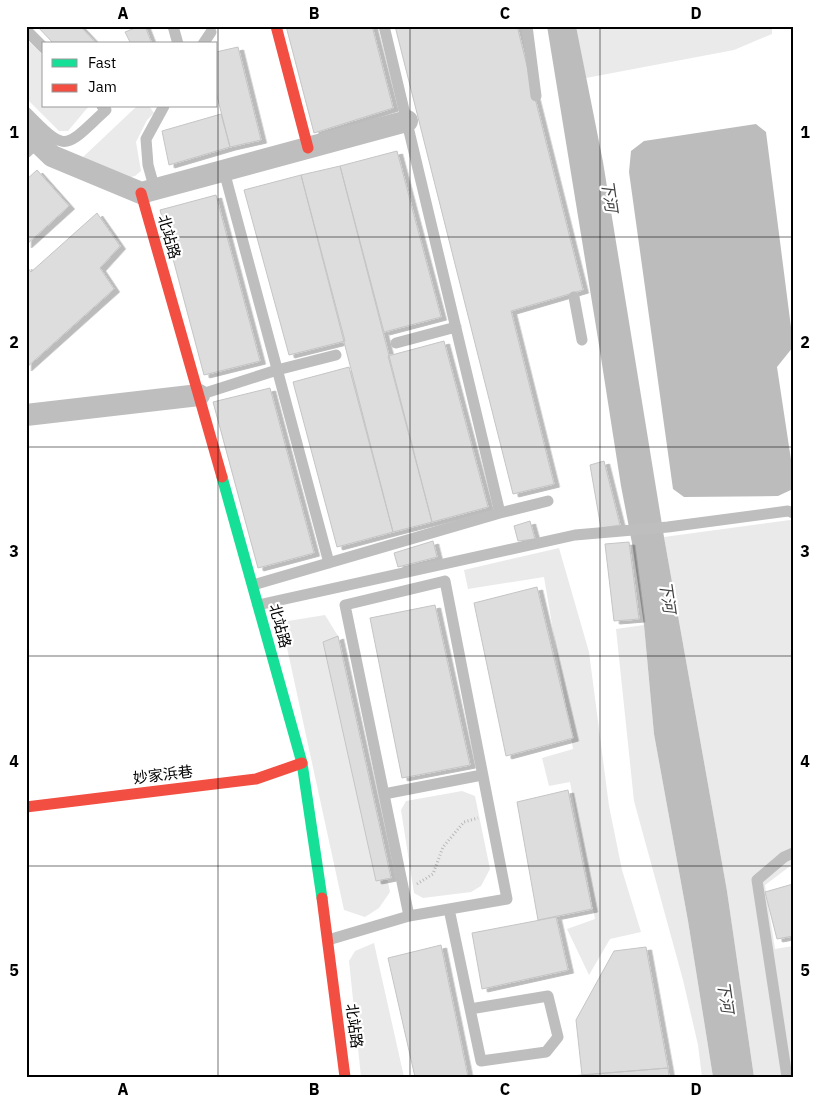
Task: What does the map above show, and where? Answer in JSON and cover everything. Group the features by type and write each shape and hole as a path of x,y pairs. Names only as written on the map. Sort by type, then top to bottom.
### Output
{"street":[{"path":"276,26 308,148"},
{"path":"30,142 52,156 148,192 407,121"},
{"name":"北站路","path":"148,192 199,395 302,763 328,940 345,1077"},
{"path":"26,415 199,395"},
{"name":"妙家浜巷","path":"26,807 256,779 302,763"}],"lane":[{"path":"173,26 177,42"},
{"path":"384,26 500,513"},
{"path":"527,26 536,96"},
{"path":"26,30 42,46"},
{"path":"204,42 211,32"},
{"path":"26,112 50,136 61,142 72,141 106,110 104,108"},
{"path":"148,192 146,139 163,108"},
{"path":"224,171 329,563"},
{"path":"574,297 582,340"},
{"path":"396,343 456,327"},
{"path":"199,395 277,370 336,354"},
{"path":"253,585 500,513 548,501"},
{"path":"258,605 574,534 668,526 788,511 793,513"},
{"path":"328,940 409,916 506,899 445,581 345,605 409,916"},
{"path":"384,794 482,775"},
{"path":"787,1077 757,880 784,857 793,853"},
{"path":"449,909 470,1010 481,1062 546,1052 558,1037 548,996 470,1010"}],"path":[{"path":"404,892 433,874 444,847 464,822 490,814"}],"shaded area":[{"path":"576,26 772,26 772,34 734,50 586,78"},
{"path":"26,39 42,54 42,108 87,108 68,131 59,131 26,98"},
{"path":"135,108 150,108 154,113 147,120 136,142 141,171 135,176 122,179 83,157"},
{"path":"793,521 793,864 765,885 775,949 793,946 793,1077 754,1077 727,891 664,537"},
{"path":"559,548 589,652 609,806 622,870 641,932 610,939 589,975 567,929 595,919 570,782 549,786 542,758 573,749 544,577 468,589 464,570"},
{"path":"325,615 338,636 390,892 379,908 365,917 344,910 284,634 288,621"},
{"path":"644,625 654,734 688,921 713,1077 702,1077 698,1045 683,980 634,801 616,629"},
{"path":"462,791 475,796 490,869 481,886 471,892 423,898 414,893 401,810 406,801"},
{"path":"374,943 404,1077 361,1077 349,961 355,951"}],"water":[{"name":"下河","path":"547,26 576,26 603,162 664,537 727,891 754,1077 713,1077 688,921 654,734 644,625 632,543 621,486"},
{"path":"756,124 766,132 793,343 793,347 777,367 793,473 793,489 778,496 684,497 673,489 629,172 631,151 644,141"}],"building":[{"path":"37,26 80,26 95,42 52,42"},
{"path":"145,26 151,42 130,42 125,32"},
{"path":"286,26 372,26 393,108 314,133"},
{"path":"395,26 517,26 583,290 511,311 554,484 513,494"},
{"path":"238,47 261,140 230,147 218,100 218,52"},
{"path":"221,114 230,147 169,165 162,131"},
{"path":"397,151 441,317 384,332 340,166"},
{"path":"340,166 432,522 393,532 301,175"},
{"path":"37,170 69,206 26,245 26,180"},
{"path":"301,175 345,341 289,355 244,190"},
{"path":"216,195 260,361 204,375 160,210"},
{"path":"97,213 120,246 100,268 114,289 26,368 26,266 31,272"},
{"path":"444,341 488,507 432,522 388,356"},
{"path":"349,367 393,532 337,547 293,382"},
{"path":"270,388 314,553 258,568 213,402"},
{"path":"604,461 620,525 601,528 590,465"},
{"path":"530,521 535,539 518,541 514,526"},
{"path":"433,541 437,557 398,567 394,553"},
{"path":"629,542 639,619 614,621 605,544"},
{"path":"537,587 573,738 506,756 474,603"},
{"path":"435,605 470,765 402,778 370,618"},
{"path":"338,636 391,878 376,881 323,642"},
{"path":"568,790 592,909 538,920 517,802"},
{"path":"793,884 793,936 777,939 765,892"},
{"path":"556,917 568,970 482,989 472,933"},
{"path":"441,945 468,1077 415,1077 388,958"},
{"path":"646,947 668,1068 582,1075 576,1020 614,951"},
{"path":"668,1068 669,1077 571,1076 582,1075"}],"traffic: fast":[{"path":"222,477 302,763 322,898"}],"traffic: jam":[{"path":"276,26 308,148"},
{"path":"141,193 222,477"},
{"path":"26,807 256,779 302,763"},
{"path":"322,898 345,1077"}]}
